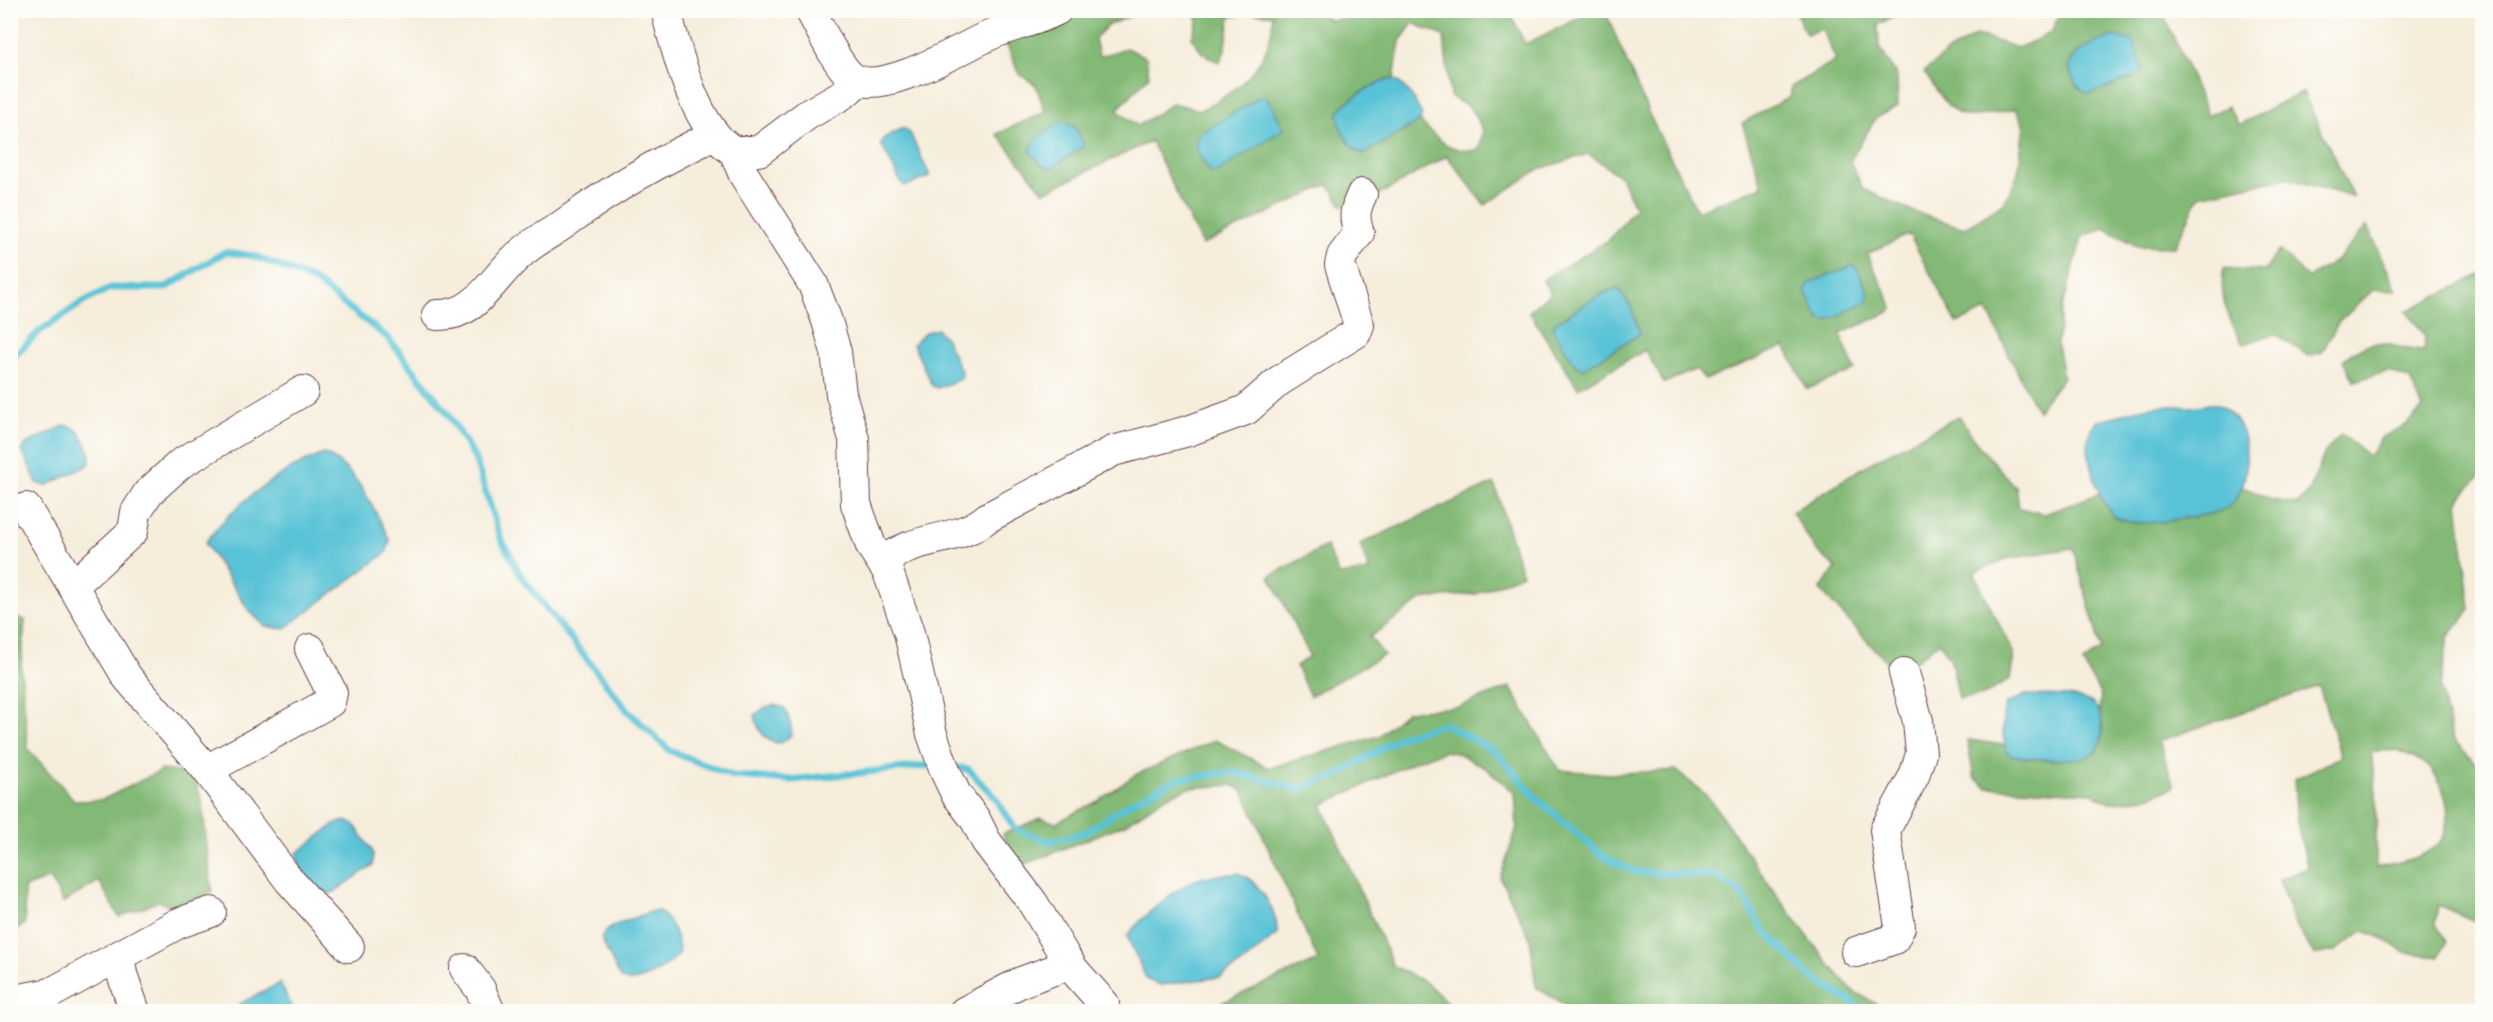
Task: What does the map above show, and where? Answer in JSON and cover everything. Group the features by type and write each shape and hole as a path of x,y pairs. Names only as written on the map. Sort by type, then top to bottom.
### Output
{"street":[{"path":"810,10 847,74 858,81"},
{"path":"437,315 448,315 470,307 517,256 542,237 651,167 725,143 759,151 807,115 845,93 858,81 898,77 921,69 992,34 1057,10"},
{"path":"668,18 687,80 813,284 827,321 836,352 841,394 854,439 856,504 871,546 888,572 909,633 932,734 945,771 986,841 1033,903 1070,964 1104,1004"},
{"path":"883,562 895,551 912,544 976,528 987,518 1113,450 1188,431 1246,410 1279,381 1356,333 1359,326 1340,265 1342,256 1350,250 1359,233 1354,220 1355,209 1362,194"},
{"path":"73,586 133,531 136,512 148,493 180,464 303,392"},
{"path":"26,508 127,677 207,770 289,880 349,947"},
{"path":"207,770 330,702 332,693 309,649"},
{"path":"1856,952 1894,939 1900,927 1885,831 1914,776 1921,754 1918,721 1904,673"},
{"path":"10,1001 51,993 178,923 211,912"},
{"path":"119,956 122,974 135,1011"},
{"path":"964,1011 1020,982 1070,964"},
{"path":"465,969 480,989 490,1011"}],"green space":[{"path":"1020,11 1143,11 1108,25 1095,38 1099,57 1126,48 1146,57 1149,76 1117,110 1138,126 1173,103 1200,110 1215,102 1228,94 1251,73 1267,47 1273,15 1251,13 1230,17 1226,46 1220,63 1202,53 1192,38 1198,19 1190,11 1315,11 1330,20 1379,15 1389,11 1509,11 1525,44 1594,11 1605,11 1648,112 1697,211 1762,186 1742,123 1791,96 1791,87 1836,60 1822,29 1806,34 1795,11 1903,11 1878,25 1879,46 1897,76 1898,106 1875,119 1850,161 1863,189 1914,212 1964,228 2004,203 2018,174 2024,126 2016,109 1980,116 1960,115 1945,101 1924,72 1946,53 1976,35 2018,48 2051,33 2061,11 2162,11 2208,116 2228,106 2239,125 2303,92 2353,197 2286,178 2199,196 2175,247 2137,246 2104,228 2082,237 2062,309 2057,344 2063,377 2037,411 1987,310 1957,323 1909,234 1867,254 1893,308 1889,312 1840,334 1855,370 1807,389 1785,346 1705,380 1697,369 1664,383 1645,350 1578,388 1529,312 1551,293 1542,280 1609,240 1635,208 1621,177 1588,154 1539,169 1485,205 1447,156 1373,198 1342,206 1329,184 1202,245 1151,141 1044,192 997,134 1045,112 1036,85 1019,74 997,21","holes":["1413,23 1444,36 1450,96 1470,108 1483,130 1479,150 1460,150 1446,144 1420,121 1364,154 1385,80 1394,79 1400,41"]},
{"path":"2367,226 2397,291 2373,290 2338,323 2322,352 2308,356 2275,334 2243,344 2226,308 2222,289 2224,268 2265,271 2279,250 2308,278 2337,260"},
{"path":"2482,274 2482,473 2458,501 2470,610 2448,637 2440,688 2452,738 2482,770 2482,924 2438,905 2435,923 2446,941 2439,957 2403,952 2382,938 2363,931 2335,951 2314,955 2294,923 2279,880 2308,868 2297,823 2294,779 2341,757 2319,686 2159,741 2174,787 2145,798 2109,803 2093,793 1986,787 1974,777 1967,740 2004,745 2009,754 2029,758 2076,758 2096,752 2102,726 2099,710 2101,696 2083,663 2101,649 2073,548 2005,559 1974,573 2014,655 2010,679 1984,695 1959,699 1951,660 1940,642 1898,674 1820,590 1836,568 1815,549 1792,512 1877,459 1959,416 1978,445 2016,487 2019,508 2045,514 2098,494 2115,517 2237,498 2242,486 2272,500 2298,504 2310,490 2325,452 2341,434 2369,456 2382,437 2406,425 2423,408 2410,379 2388,371 2354,381 2343,360 2355,351 2374,343 2424,351 2425,335 2406,311","holes":["2397,750 2430,768 2446,799 2447,822 2445,833 2430,851 2411,859 2376,868 2376,792 2371,752"]},
{"path":"1494,483 1522,574 1476,594 1423,599 1370,637 1384,655 1310,696 1296,666 1310,656 1270,576 1326,546 1339,575 1369,571 1360,544"},
{"path":"11,616 25,620 21,667 28,749 75,801 102,800 162,770 194,774 202,803 212,891 176,910 159,901 119,917 99,881 63,903 50,878 24,888 25,924 11,933"},
{"path":"1510,687 1559,770 1609,774 1676,770 1709,798 1775,893 1828,963 1853,991 1889,1011 1574,1011 1536,987 1530,938 1500,878 1517,828 1515,793 1487,769 1460,754 1445,751 1418,760 1322,805 1393,966 1427,983 1456,1011 1295,1012 1282,1006 1278,1011 1203,1011 1318,960 1243,791 1233,785 1188,788 1166,797 1125,824 1018,867 1003,834 1041,818 1056,823 1098,801 1135,775 1215,740 1269,768 1379,736 1407,711 1458,707"}],"water":[{"path":"2114,36 2133,41 2143,70 2137,76 2089,94 2081,90 2075,83 2069,65 2083,50"},
{"path":"1394,79 1414,100 1422,115 1420,121 1364,154 1354,148 1345,137 1338,112 1363,91"},
{"path":"1260,97 1265,97 1271,103 1284,129 1216,173 1211,173 1196,149 1196,139 1199,134"},
{"path":"1061,121 1075,127 1084,146 1050,169 1041,165 1030,151 1036,140"},
{"path":"903,128 910,133 929,174 929,177 906,186 902,184 881,144 884,138"},
{"path":"1852,266 1856,267 1869,293 1868,301 1827,321 1819,319 1805,291 1809,283"},
{"path":"1617,288 1630,305 1640,334 1583,369 1576,366 1553,330 1555,323 1600,295"},
{"path":"937,329 945,338 962,373 961,379 938,388 932,386 913,344 926,332"},
{"path":"2209,403 2223,407 2234,417 2241,431 2246,448 2246,465 2244,481 2238,496 2223,510 2199,516 2148,523 2128,522 2117,518 2103,501 2092,472 2088,443 2090,431 2095,423 2102,419 2148,407 2195,407"},
{"path":"66,425 76,430 85,440 90,459 89,465 46,486 37,483 22,450 26,444"},
{"path":"324,454 346,468 364,491 390,541 386,553 284,629 265,626 250,612 205,543 230,515 258,490 290,469"},
{"path":"2025,695 2067,696 2083,699 2093,704 2099,712 2102,723 2102,736 2097,750 2088,756 2066,759 2040,759 2008,754 2003,729 2006,704"},
{"path":"775,705 785,708 791,726 791,735 778,742 767,739 756,722 755,715 764,708"},
{"path":"345,821 354,824 373,852 373,865 334,892 323,896 313,889 305,878 297,853 335,824"},
{"path":"1238,873 1253,882 1266,898 1274,916 1277,934 1244,962 1221,977 1161,985 1147,980 1127,936 1152,910 1195,880"},
{"path":"653,911 659,911 671,925 678,942 679,954 651,975 634,981 620,978 601,938 604,933 616,925"},
{"path":"280,983 294,1011 243,1011 239,1004"}],"waterway":[{"path":"10,360 40,331 83,302 110,288 165,288 225,252 254,256 313,280 388,338 449,415 475,459 500,537 523,579 628,711 670,751 733,776 791,780 934,765"},
{"path":"951,767 968,769 995,797 1015,829 1050,842 1086,832 1132,802 1177,779 1234,772 1299,789 1340,774 1402,736 1444,724 1496,752 1536,798 1603,856 1635,872 1717,876 1742,894 1761,927 1811,977 1868,1012"}]}
